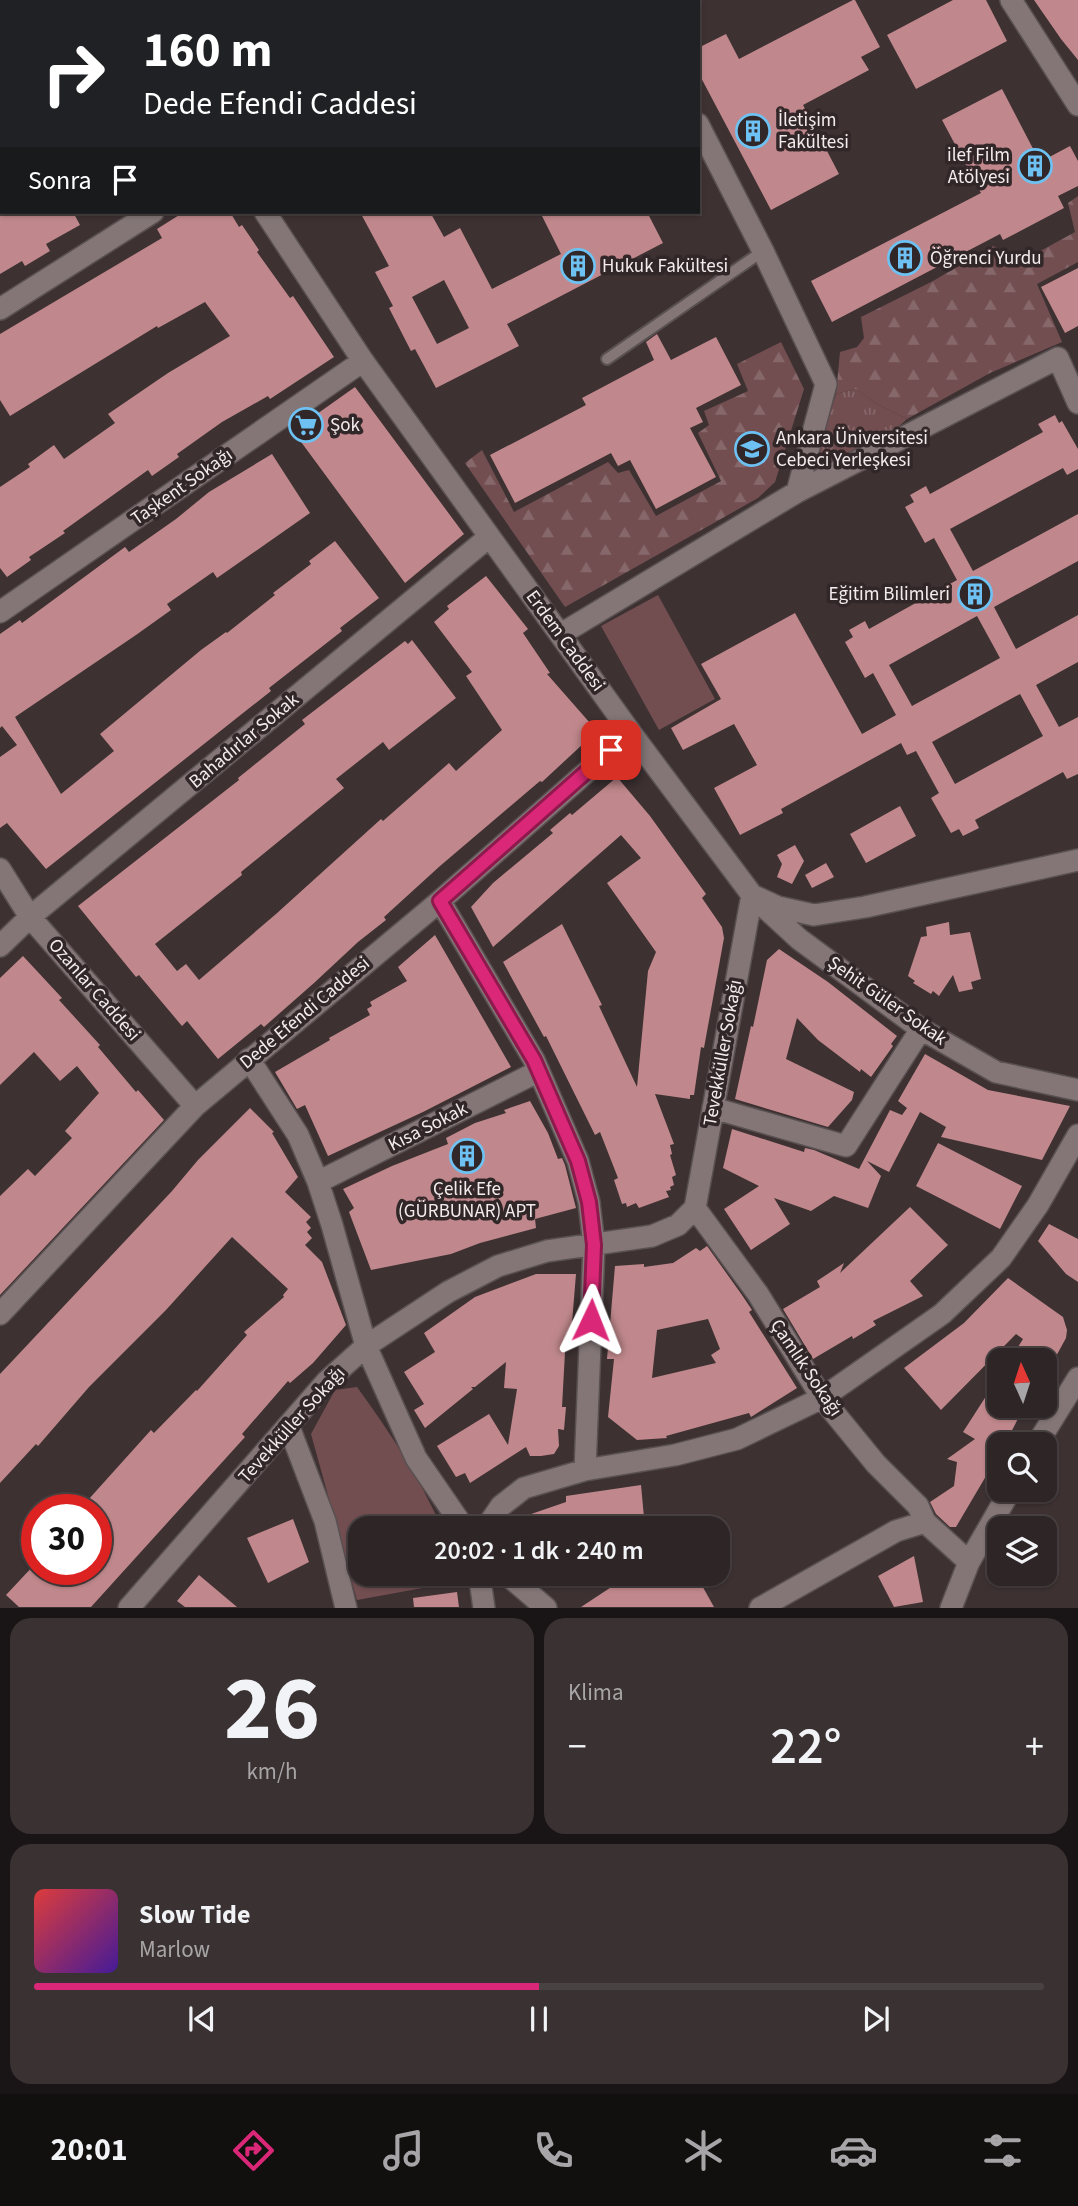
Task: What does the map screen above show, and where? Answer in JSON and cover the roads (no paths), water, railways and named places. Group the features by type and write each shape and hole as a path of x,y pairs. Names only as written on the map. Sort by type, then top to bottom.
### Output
{"street":[{"path":"1012,0 1078,105"},
{"path":"700,128 763,251 826,384 797,492"},
{"path":"0,309 150,214"},
{"name":"Erdem Caddesi","path":"266,214 363,362 631,733 752,895"},
{"path":"561,634 797,492 1058,358 1078,403"},
{"name":"Taşkent Sokağı","path":"0,612 363,362"},
{"name":"Bahadırlar Sokak","path":"0,946 30,917 489,537"},
{"name":"Dede Efendi Caddesi","path":"0,1314 195,1106 440,901 631,733"},
{"path":"752,895 778,907 814,915 865,908 1078,860"},
{"name":"Ozanlar Caddesi","path":"0,869 30,917 195,1106"},
{"name":"Şehit Güler Sokak","path":"752,895 799,939 921,1029 996,1072 1078,1090"},
{"name":"Tevekküller Sokağı","path":"129,1608 327,1381 366,1346 448,1292 498,1266 547,1251 652,1236 678,1225 695,1208 752,895"},
{"path":"440,901 539,1071 578,1161 589,1202 594,1245 585,1470"},
{"path":"713,1108 846,1146 921,1029"},
{"path":"248,1059 298,1135 317,1182 366,1346 416,1458 456,1516"},
{"name":"Kısa Sokak","path":"317,1182 539,1071"},
{"path":"494,1516 501,1506 524,1488 585,1470 676,1455 737,1440 822,1398 942,1314 1002,1258 1038,1205 1078,1135"},
{"name":"Çamlık Sokağı","path":"695,1208 758,1294 822,1398 876,1465 918,1506 925,1522 969,1562"},
{"path":"1044,1432 1078,1378"},
{"path":"289,1427 325,1521 346,1608"},
{"path":"951,1608 954,1594 969,1562 1004,1502"},
{"path":"760,1608 897,1531 925,1522"},
{"path":"481,1586 484,1608"},
{"path":"520,1586 546,1608"}],"lane":[{"path":"607,359 763,251"}],"place":[{"name":"İletişim Fakültesi","path":"753,131"},
{"name":"ilef Film Atölyesi","path":"1035,166"},
{"name":"Öğrenci Yurdu","path":"905,258"},
{"name":"Hukuk Fakültesi","path":"578,266"},
{"name":"Şok","path":"306,425"},
{"name":"Ankara Üniversitesi Cebeci Yerleşkesi","path":"752,449"},
{"name":"Eğitim Bilimleri","path":"975,594"},
{"name":"Çelik Efe (GÜRBUNAR) APT","path":"467,1156"}]}
